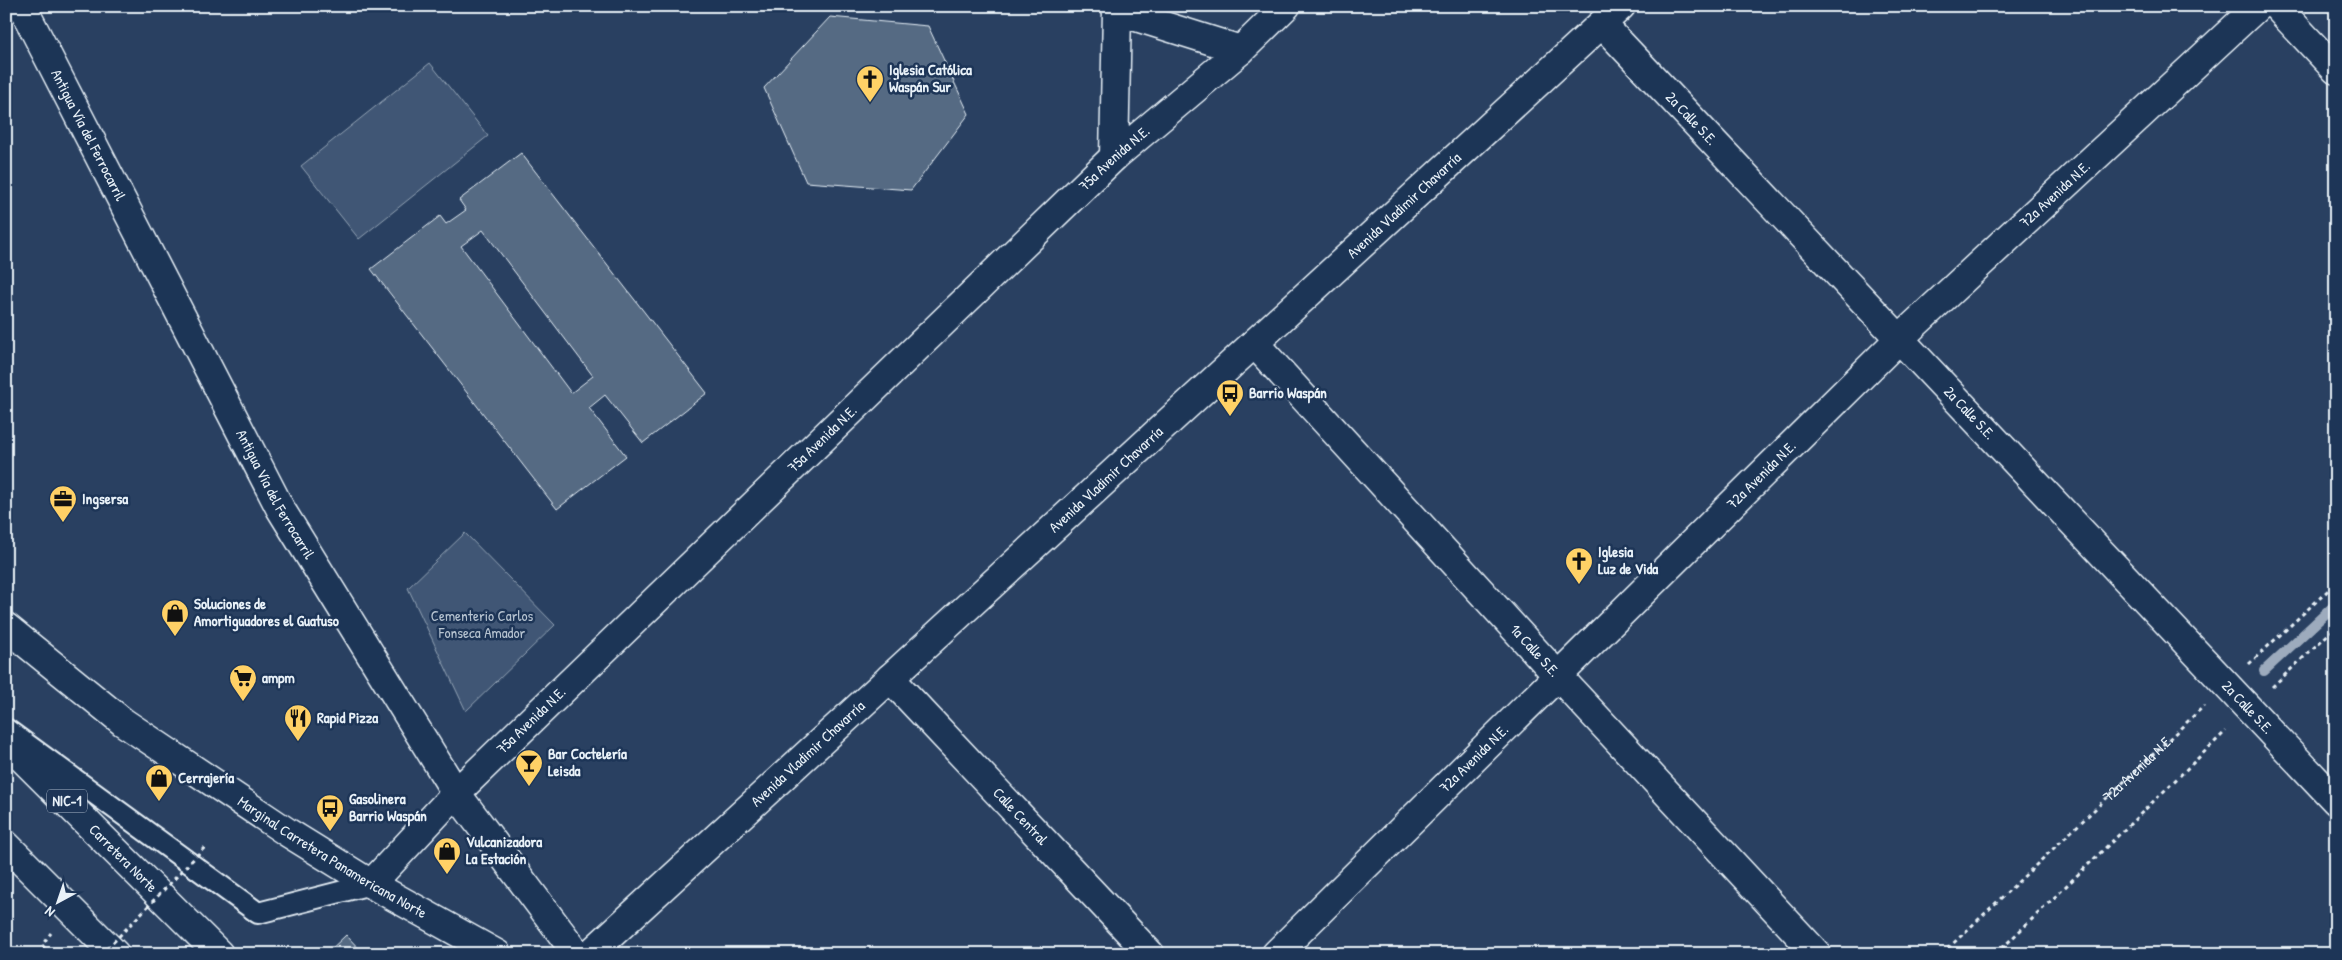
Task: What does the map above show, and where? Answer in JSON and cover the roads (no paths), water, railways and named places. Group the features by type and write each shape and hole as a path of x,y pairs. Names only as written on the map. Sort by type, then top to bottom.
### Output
{"main road":[{"name":"Antigua Vía del Ferrocarril","path":"22,6 280,508 456,793 577,954"},
{"name":"75a Avenida N.E.","path":"371,884 456,793 1114,158 1241,50 1286,6"},
{"name":"72a Avenida N.E.","path":"1276,954 1899,339 2258,6"},
{"path":"2276,6 2336,70"},
{"path":"1114,158 1116,9 1241,50"},
{"name":"2a Calle S.E.","path":"1612,15 1899,339 2336,801"},
{"name":"Avenida Vladimir Chavarría","path":"590,954 1612,15"},
{"name":"1a Calle S.E.","path":"1255,344 1558,676 1817,954"},
{"name":"Marginal Carretera Panamericana Norte","path":"6,627 123,722 287,832 371,884 497,954"},
{"name":"Calle Central","path":"890,678 1150,954"},
{"name":"Carretera Norte","path":"6,742 219,954"},
{"path":"6,845 115,954"}],"lane":[{"path":"6,728 258,913 371,884"}],"waterway":[{"path":"2264,671 2336,604"}],"place":[{"name":"Iglesia Católica Waspán Sur","path":"870,103"},
{"name":"Barrio Waspán","path":"1230,417"},
{"name":"Ingsersa","path":"63,523"},
{"name":"Iglesia Luz de Vida","path":"1579,585"},
{"name":"Soluciones de Amortiguadores el Guatuso","path":"175,637"},
{"name":"ampm","path":"243,702"},
{"name":"Rapid Pizza","path":"298,742"},
{"name":"Bar Coctelería Leisda","path":"529,787"},
{"name":"Cerrajería","path":"159,802"},
{"name":"Gasolinera Barrio Waspán","path":"330,832"},
{"name":"Vulcanizadora La Estación","path":"447,875"}],"park label":[{"name":"Cementerio Carlos Fonseca Amador","path":"482,624"}]}
